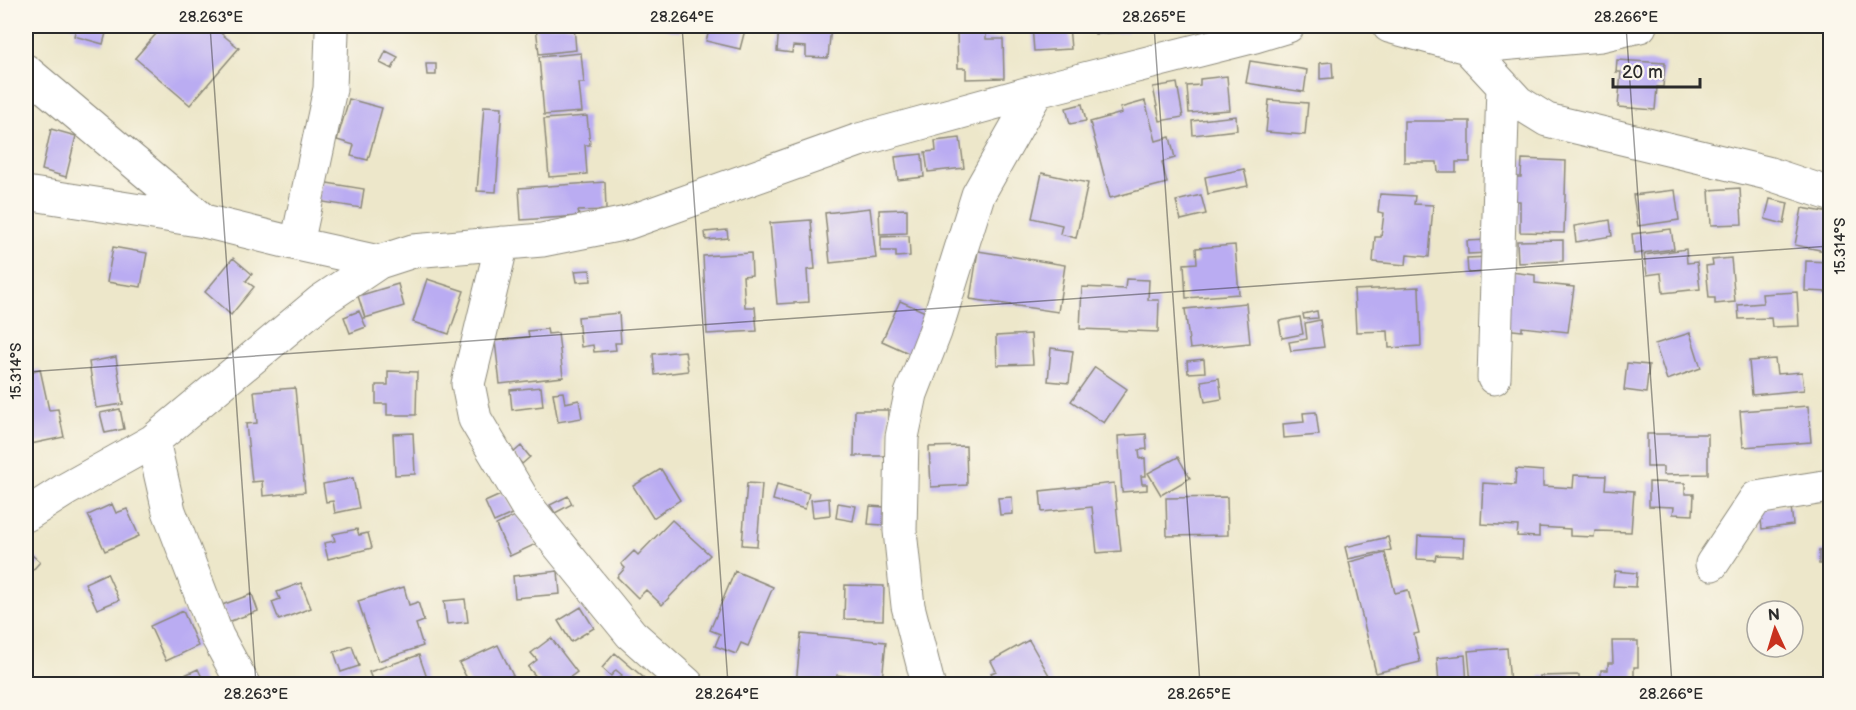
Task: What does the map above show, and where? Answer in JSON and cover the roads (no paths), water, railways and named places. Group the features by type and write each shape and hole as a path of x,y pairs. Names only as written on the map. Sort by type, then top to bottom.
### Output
{"street":[{"path":"26,515 153,441 321,301 379,262 413,251 542,240 627,223 859,140 1288,26"},
{"path":"1389,26 1467,47 1601,35 1640,26"},
{"path":"297,244 330,89 332,32"},
{"path":"1467,47 1518,102 1547,120 1767,173 1830,194"},
{"path":"26,71 204,221"},
{"path":"1494,378 1503,86"},
{"path":"928,684 908,606 900,531 902,436 911,394 935,332 978,195 1037,91"},
{"path":"26,193 204,221 379,262"},
{"path":"502,243 468,384 475,419 526,505 631,634 687,684"},
{"path":"153,441 168,511 217,636 243,684"},
{"path":"1712,564 1756,498 1830,486"}]}
